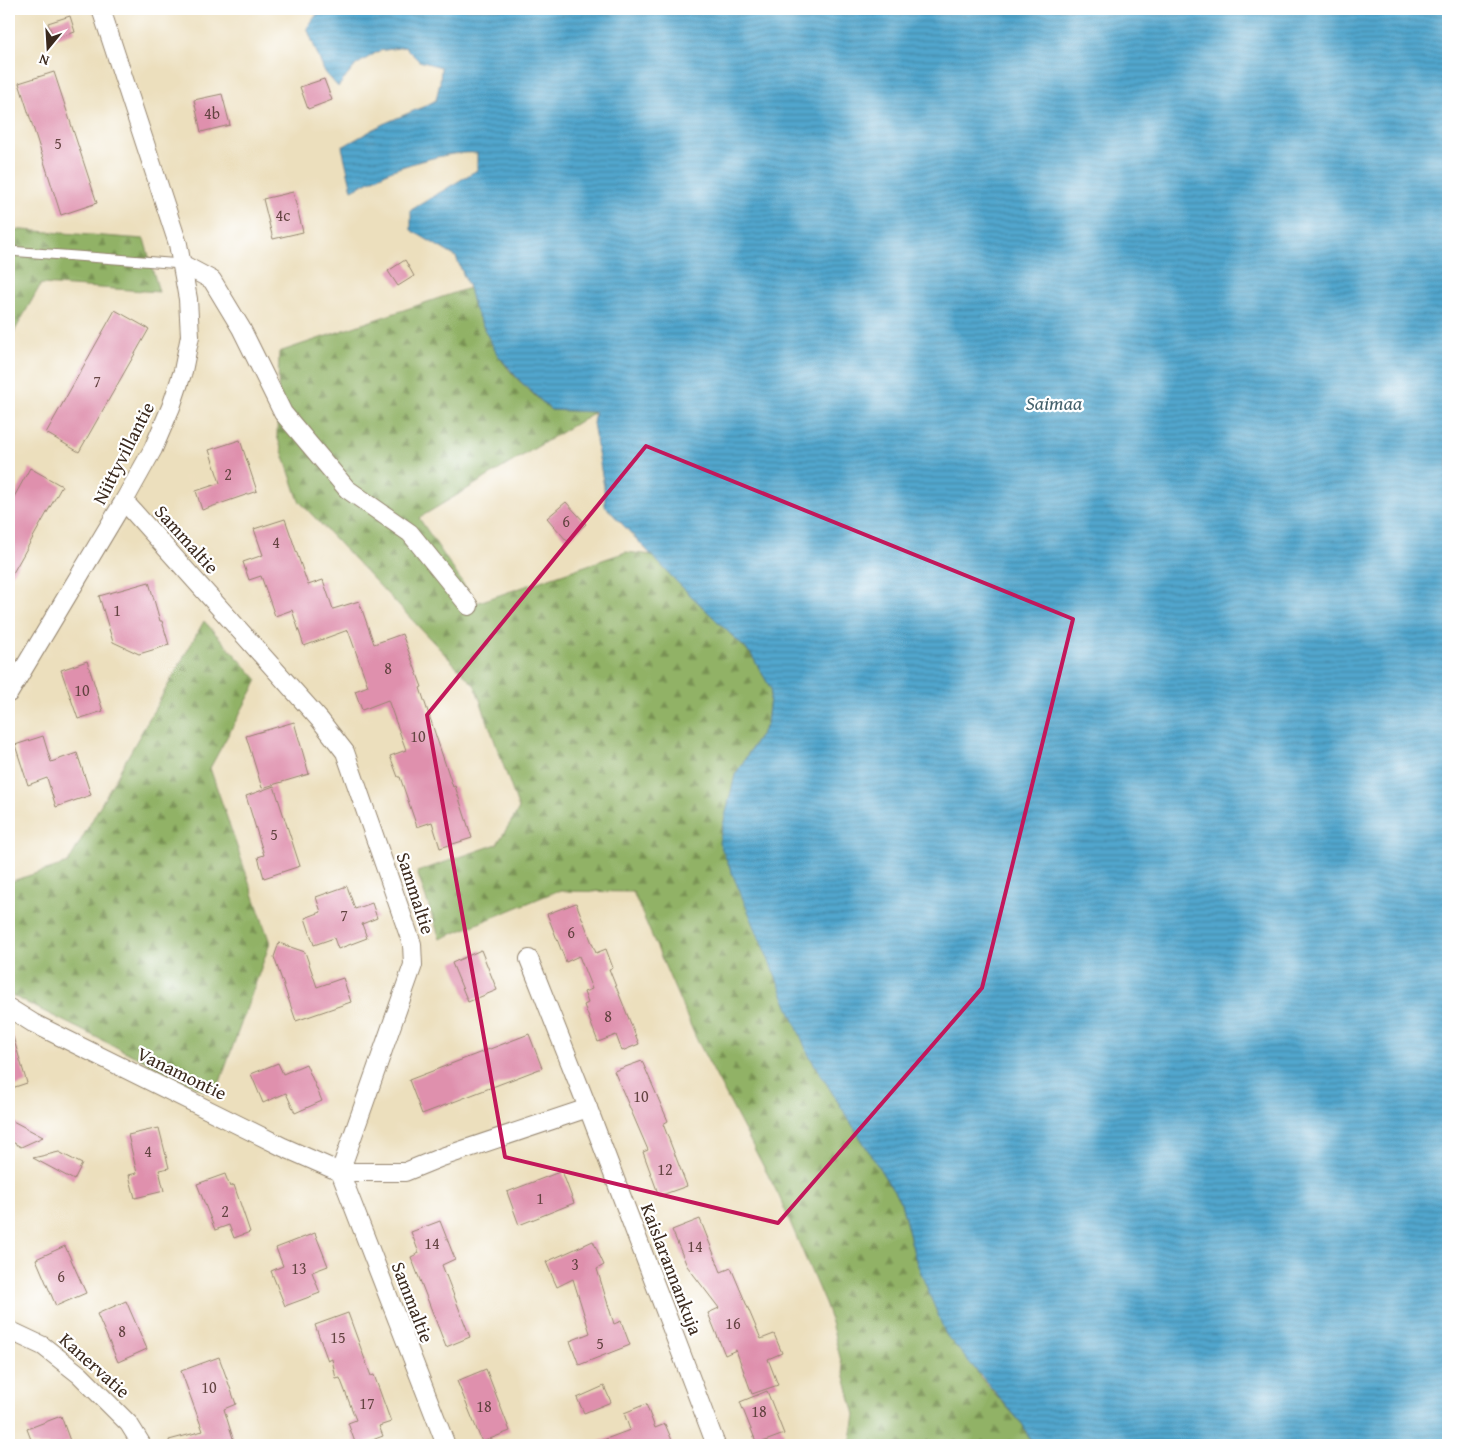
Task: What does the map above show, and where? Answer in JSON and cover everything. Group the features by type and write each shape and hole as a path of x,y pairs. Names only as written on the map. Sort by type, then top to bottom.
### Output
{"street":[{"name":"Niittyvillantie","path":"9,693 153,449 183,371 190,336 188,299 178,244 102,9"},
{"path":"182,264 212,280 241,328 283,413 347,490 410,533 468,606"},
{"name":"Sammaltie","path":"124,501 320,720 345,752 412,944 413,965 340,1172 446,1445"},
{"name":"Kaislarannankuja","path":"529,959 588,1108 716,1445"},
{"name":"Vanamontie","path":"9,1008 33,1023 283,1147 340,1172"},
{"path":"340,1172 405,1172 442,1157 588,1108"},
{"name":"Kanervatie","path":"9,1330 43,1346 80,1375 129,1424 142,1445"}],"lane":[{"path":"9,251 182,264"}],"highlighted area":[{"path":"646,446 1073,619 982,988 778,1223 505,1157 427,715"}],"green space":[{"path":"9,229 144,239 159,292 41,284 9,341"},
{"path":"469,288 484,330 502,361 522,383 551,410 595,412 419,518 476,603 626,552 652,555 751,654 771,689 767,724 735,775 808,1054 901,1203 916,1261 980,1377 1023,1425 1032,1445 850,1445 855,1415 828,1311 779,1196 696,1038 633,892 557,891 440,939 417,872 497,844 519,809 475,686 299,501 277,436 279,352"},
{"path":"204,621 258,680 210,768 270,943 215,1096 9,994 9,882 68,863"}],"water":[{"name":"Saimaa","path":"341,9 1448,9 1448,1445 1032,1445 1023,1425 946,1335 916,1261 901,1203 808,1054 719,842 735,775 767,724 771,689 751,654 677,582 605,506 604,487 593,423 595,412 551,410 519,380 497,354 474,308 469,288 456,257 411,230 411,210 477,170 477,153 445,155 410,164 390,171 352,190 342,147 383,124 436,100 441,67 419,61 405,47 379,51 356,65 338,87 324,71 307,28 317,14"}],"building":[{"path":"70,16 75,32 54,39 48,23"},
{"path":"54,72 97,203 61,215 19,83"},
{"path":"324,79 332,100 308,109 300,87"},
{"path":"222,94 230,125 201,132 194,100"},
{"path":"293,192 303,232 273,239 263,199"},
{"path":"405,260 414,276 398,286 388,271"},
{"path":"115,310 149,329 79,452 46,433"},
{"path":"240,440 257,491 202,510 196,491 220,483 209,450"},
{"path":"30,468 62,486 9,580 9,506"},
{"path":"566,502 586,524 567,541 547,518"},
{"path":"285,519 308,585 323,580 333,609 359,601 374,644 402,634 422,687 420,688 472,838 440,848 432,822 417,827 400,777 398,777 390,756 406,750 388,700 362,710 355,691 368,686 348,630 304,646 292,610 275,616 261,576 249,580 243,562 263,555 254,529"},
{"path":"149,582 169,645 139,654 113,642 99,596"},
{"path":"87,661 103,711 78,719 61,670"},
{"path":"294,722 309,774 262,788 246,736"},
{"path":"43,736 51,762 77,753 91,795 56,807 47,778 28,785 15,745"},
{"path":"274,786 300,866 264,878 258,857 264,855 246,796"},
{"path":"347,886 355,909 372,903 377,918 362,924 367,938 338,949 334,938 314,945 305,918 321,912 316,897"},
{"path":"576,903 596,953 606,949 613,968 609,969 639,1044 622,1051 616,1035 598,1042 584,1005 588,1003 584,992 592,989 579,956 566,962 547,914"},
{"path":"279,943 305,952 317,987 343,978 351,1002 296,1021 274,957"},
{"path":"481,950 497,990 468,1002 452,963"},
{"path":"529,1034 542,1068 422,1114 409,1080"},
{"path":"9,1037 13,1037 27,1083 9,1089"},
{"path":"642,1061 668,1121 663,1124 687,1186 659,1196 643,1152 648,1150 614,1071"},
{"path":"278,1063 283,1074 306,1064 322,1101 295,1113 286,1093 263,1103 251,1074"},
{"path":"9,1119 43,1137 21,1147 9,1140"},
{"path":"159,1128 169,1168 159,1170 164,1191 135,1198 129,1175 137,1173 128,1135"},
{"path":"59,1152 82,1164 74,1180 33,1158"},
{"path":"562,1171 574,1203 519,1225 507,1192"},
{"path":"225,1174 230,1187 234,1185 250,1232 234,1238 229,1225 215,1230 197,1184"},
{"path":"700,1219 721,1272 731,1268 761,1339 774,1334 782,1353 768,1359 778,1385 752,1394 736,1350 725,1355 708,1313 719,1308 687,1266 672,1230"},
{"path":"440,1221 455,1259 442,1265 470,1337 446,1347 411,1257 419,1253 411,1232"},
{"path":"315,1233 328,1266 312,1272 320,1293 285,1306 271,1271 283,1266 276,1248"},
{"path":"593,1241 604,1265 597,1269 614,1324 621,1321 630,1345 579,1365 570,1341 590,1333 573,1279 557,1287 546,1262"},
{"path":"65,1246 86,1293 56,1306 36,1259"},
{"path":"126,1301 147,1349 118,1362 97,1314"},
{"path":"348,1313 371,1376 374,1375 391,1422 379,1426 383,1436 359,1445 356,1445 348,1423 356,1420 340,1378 336,1379 332,1359 328,1361 315,1325"},
{"path":"219,1357 236,1404 224,1409 235,1445 170,1445 169,1440 203,1431 181,1371"},
{"path":"486,1369 510,1431 482,1442 457,1381"},
{"path":"604,1386 611,1402 584,1413 577,1398"},
{"path":"767,1391 784,1434 757,1444 740,1402"},
{"path":"646,1404 655,1428 665,1424 674,1445 595,1445 595,1443 630,1430 624,1413"},
{"path":"61,1416 70,1441 60,1445 33,1445 27,1429"}]}
